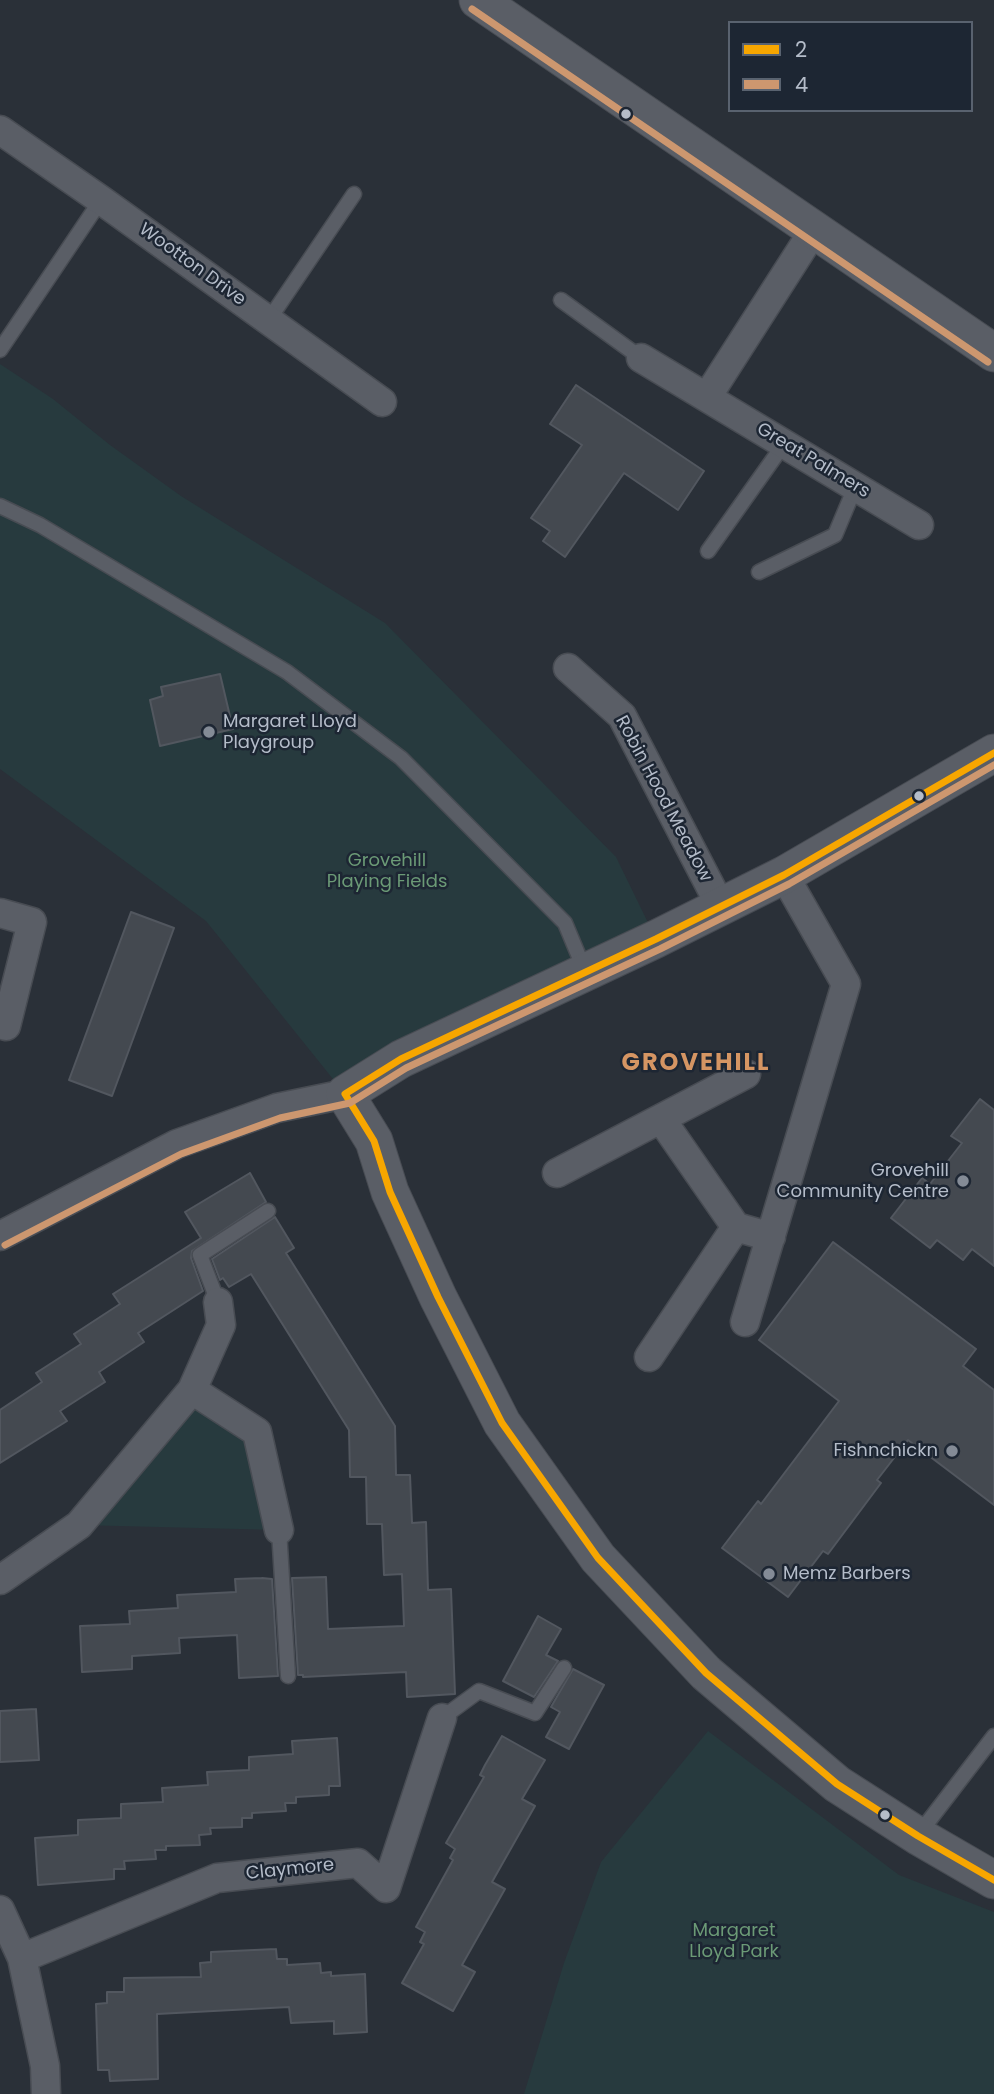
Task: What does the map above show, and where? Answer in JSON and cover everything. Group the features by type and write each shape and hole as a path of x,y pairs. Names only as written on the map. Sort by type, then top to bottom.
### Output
{"street":[{"path":"478,0 994,354"},
{"name":"Wootton Drive","path":"0,130 102,200 382,402"},
{"path":"707,397 814,230"},
{"name":"Great Palmers","path":"641,358 919,525"},
{"name":"Robin Hood Meadow","path":"568,668 622,716 720,905"},
{"path":"0,1236 177,1144 277,1108 345,1094 401,1059 656,939 784,875 994,753"},
{"path":"745,1322 846,984 784,875"},
{"path":"0,913 32,922 6,1026"},
{"path":"557,1173 746,1074"},
{"path":"345,1094 374,1141 396,1204 438,1297 502,1423 598,1558 706,1673 837,1784 918,1836 994,1880"},
{"path":"661,1119 736,1227 771,1237"},
{"path":"649,1357 736,1227"},
{"path":"0,1580 79,1525 192,1390 221,1325 218,1302"},
{"path":"192,1390 257,1432 279,1530"},
{"name":"Claymore","path":"22,1958 216,1878 358,1863 386,1888 442,1718"},
{"path":"0,1910 22,1958 45,2066 46,2094"}],"lane":[{"path":"268,321 354,194"},
{"path":"0,350 102,200"},
{"path":"561,300 641,358"},
{"path":"708,551 784,444"},
{"path":"759,572 835,535 856,485"},
{"path":"0,506 40,524 287,672 401,758 565,923 585,971"},
{"path":"218,1302 200,1255 268,1211"},
{"path":"279,1530 288,1676"},
{"path":"442,1718 479,1691 535,1713 564,1668"},
{"path":"918,1836 994,1736"}],"green space":[{"name":"Grovehill Playing Fields","path":"0,364 53,399 110,445 181,496 385,623 616,857 656,939 345,1094 206,921 0,769"},
{"path":"192,1390 257,1432 279,1530 79,1525"},
{"name":"Margaret Lloyd Park","path":"708,1731 899,1875 994,1912 994,2094 524,2094 564,1963 601,1862"}],"building":[{"path":"576,385 704,471 678,510 624,473 565,557 543,541 550,531 531,518 582,445 550,424"},
{"path":"220,674 233,729 160,746 150,700 163,696 161,687"},
{"path":"131,912 174,928 112,1096 69,1080"},
{"name":"Grovehill Community Centre","path":"980,1099 994,1110 994,1266 972,1249 963,1260 937,1240 930,1248 891,1218 922,1178 930,1184 962,1143 951,1136"},
{"path":"250,1173 266,1202 192,1251 191,1258 203,1291 138,1333 144,1342 99,1372 105,1382 60,1411 67,1421 0,1463 0,1410 42,1382 36,1373 81,1344 74,1334 120,1304 113,1294 201,1238 185,1212"},
{"path":"275,1217 294,1248 286,1253 395,1426 396,1475 410,1475 412,1523 426,1522 428,1590 451,1589 455,1694 407,1697 406,1672 303,1677 298,1675 292,1578 326,1577 328,1629 404,1626 402,1574 384,1575 382,1524 367,1524 366,1477 350,1477 349,1430 251,1274 229,1287 223,1278 220,1280 212,1259"},
{"path":"833,1242 976,1349 963,1366 994,1390 994,1505 908,1440 877,1480 881,1483 828,1554 823,1551 788,1597 722,1548 758,1501 761,1504 839,1401 759,1340"},
{"path":"235,1579 272,1579 278,1676 239,1678 237,1635 179,1638 180,1653 132,1656 132,1669 82,1672 80,1626 130,1624 129,1611 178,1608 177,1595 236,1592"},
{"path":"538,1616 561,1629 546,1655 558,1661 534,1697 503,1681"},
{"path":"573,1669 604,1685 569,1749 546,1737 560,1712 551,1707"},
{"path":"36,1709 39,1760 0,1762 0,1711"},
{"path":"502,1736 545,1760 522,1799 535,1806 492,1882 505,1889 462,1965 475,1972 453,2011 402,1983 424,1944 420,1942 425,1932 416,1927 453,1860 450,1858 455,1849 446,1843 484,1777 480,1775"},
{"path":"337,1738 340,1786 329,1786 329,1795 296,1797 296,1803 285,1803 286,1811 252,1813 252,1818 242,1818 242,1827 210,1828 211,1834 199,1835 200,1845 166,1846 166,1850 155,1850 156,1859 124,1861 125,1869 114,1869 114,1879 38,1885 35,1838 78,1835 78,1820 121,1818 121,1804 163,1802 162,1788 208,1785 207,1772 249,1770 249,1757 293,1754 292,1741"},
{"path":"276,1949 277,1959 287,1959 287,1965 320,1963 321,1973 331,1972 331,1976 365,1974 367,2032 334,2034 334,2021 291,2023 289,2007 157,2014 158,2079 110,2081 109,2070 98,2070 96,2004 107,2003 107,1992 124,1992 124,1978 201,1977 200,1963 211,1962 211,1952"}],"transit line":[{"name":"4","path":"472,9 988,362"},
{"name":"2","path":"994,753 784,875 656,939 401,1059 345,1094 374,1141 390,1192 438,1297 502,1423 598,1558 706,1673 837,1784 918,1836 994,1880"},
{"name":"4","path":"5,1245 181,1154 280,1118 350,1103 406,1068 660,949 789,884 994,765"}],"place":[{"name":"Margaret Lloyd Playgroup","path":"209,732"},
{"name":"Grovehill Community Centre","path":"963,1181"},
{"name":"Fishnchickn","path":"952,1451"},
{"name":"Memz Barbers","path":"769,1574"}],"district":[{"name":"GROVEHILL","path":"696,1064"}]}
